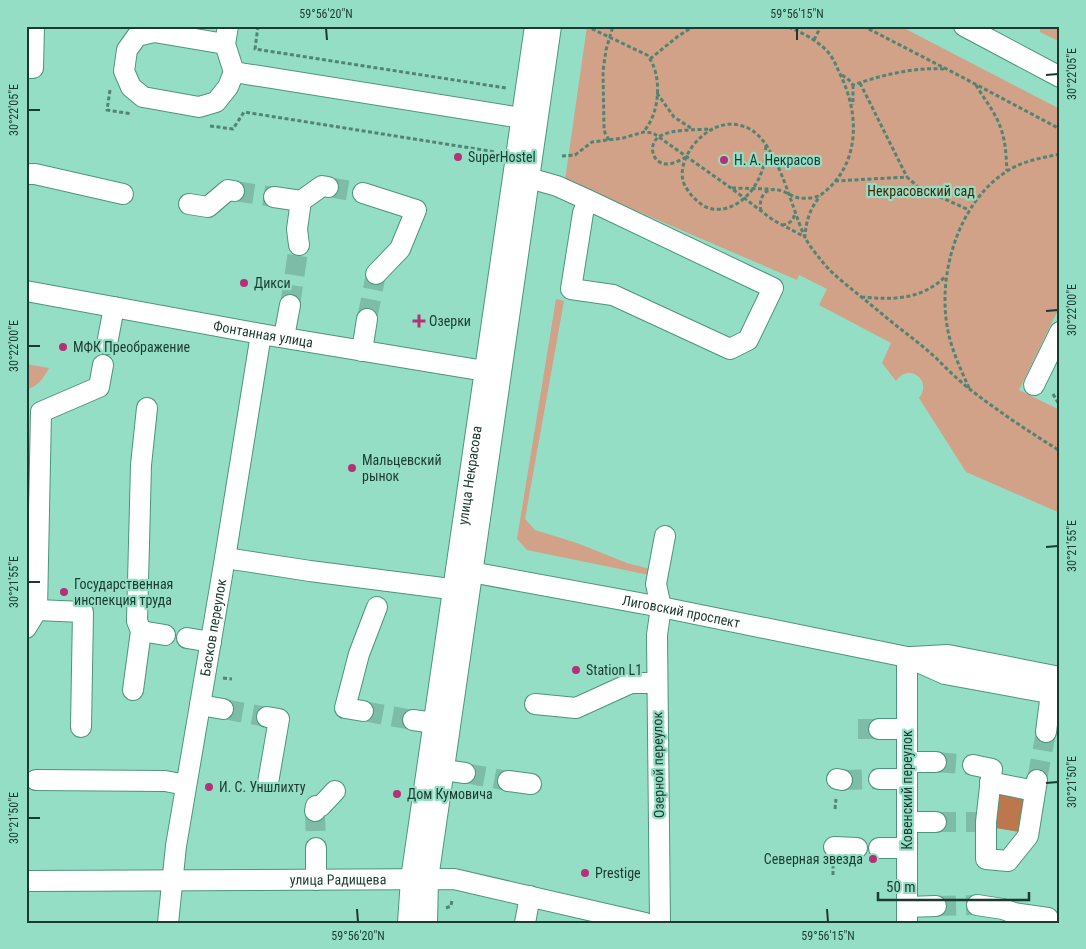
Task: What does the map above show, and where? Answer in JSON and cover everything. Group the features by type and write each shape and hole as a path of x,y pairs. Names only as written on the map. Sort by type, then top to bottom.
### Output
{"street":[{"path":"26,68 33,68 34,26"},
{"name":"улица Некрасова","path":"493,373 529,178 535,26"},
{"name":"улица Некрасова","path":"408,923 420,879 444,770 464,570 530,119 551,26"},
{"path":"964,26 1060,77"},
{"path":"154,32 227,35 234,72 228,87 216,102 199,107 143,97 131,87 124,71 127,50 137,36 154,32"},
{"path":"234,72 530,119"},
{"path":"26,174 35,174 123,194"},
{"path":"529,178 557,186 588,200 773,288 748,340 730,350 612,295 571,290 583,213 588,200"},
{"path":"274,197 301,201 322,186 328,187"},
{"path":"189,204 208,207 228,190 234,191"},
{"path":"362,193 416,210 400,249 376,274"},
{"path":"299,244 297,229 301,201"},
{"name":"Фонтанная улица","path":"26,291 261,334 493,373"},
{"path":"284,338 290,305"},
{"path":"107,344 114,307"},
{"path":"362,351 367,319"},
{"path":"1034,385 1060,332"},
{"name":"Басков переулок","path":"168,923 176,846 261,334"},
{"path":"26,628 33,598 42,412 99,388 104,365"},
{"path":"133,690 141,631 137,621 140,475 147,408"},
{"name":"Озерной переулок","path":"660,923 657,635 661,607 656,584 665,536"},
{"path":"225,558 310,571 462,590"},
{"name":"Лиговский проспект","path":"464,570 661,607 906,657 948,655 1057,689"},
{"name":"улица Некрасова","path":"427,923 420,879 434,723 462,590"},
{"path":"33,598 83,612 81,727"},
{"path":"363,711 345,708 359,654 377,607"},
{"path":"141,631 165,635"},
{"path":"187,638 211,642"},
{"name":"Ковенский переулок","path":"906,657 907,915"},
{"path":"535,704 576,708 631,683 657,683"},
{"path":"1046,732 1057,689"},
{"path":"200,705 223,709"},
{"path":"267,717 279,719 268,783"},
{"path":"413,720 434,723"},
{"path":"878,729 907,729"},
{"path":"879,779 936,762"},
{"path":"973,765 992,769 981,822 986,859 1008,861 1028,836 1036,785 990,782"},
{"path":"444,770 465,773"},
{"path":"36,780 161,781 186,785"},
{"path":"508,780 531,784"},
{"path":"315,811 316,806 321,806 335,791"},
{"path":"907,822 936,822"},
{"path":"834,847 857,848"},
{"path":"316,848 316,880"},
{"path":"879,848 907,848"},
{"name":"улица Радищева","path":"26,881 454,879 530,896 585,916 646,923"},
{"path":"525,923 530,896"},
{"path":"907,915 936,906"},
{"path":"977,906 1003,908 1014,913 1048,918"}],"path":[{"path":"258,26 255,49 506,88"},
{"path":"586,26 647,55 652,62 656,73 657,102 650,125 644,132"},
{"path":"609,140 604,127 602,85 605,59 613,26"},
{"path":"650,59 694,26"},
{"path":"786,26 814,40 827,52 840,74 853,111"},
{"path":"814,40 821,26"},
{"path":"863,26 1060,129"},
{"path":"853,85 917,70 932,68 948,69"},
{"path":"804,237 807,218 814,204 845,167 854,138 853,85 840,74"},
{"path":"112,82 107,110 136,115"},
{"path":"860,83 907,177 918,187 970,210"},
{"path":"975,84 1001,129 1007,172"},
{"path":"657,92 674,117 694,130"},
{"path":"204,125 233,130 244,112 496,152"},
{"path":"687,157 668,164 661,162 655,158 652,150 653,143 658,137 667,133 711,129 725,124 746,127 758,135 774,157 804,237 822,262 970,389 1060,451"},
{"path":"711,129 696,143 684,160 683,180 686,188 704,206 717,210 730,208 745,198 757,182 764,165 766,146"},
{"path":"562,156 575,155 592,142 632,136 644,132 653,133 781,225 804,237"},
{"path":"970,389 948,331 945,287 955,241 970,210 990,185 1015,167 1029,161 1060,154"},
{"path":"835,181 907,177"},
{"path":"731,188 781,190 798,198 808,199 820,196"},
{"path":"761,211 760,198 765,192 772,189"},
{"path":"781,225 790,222 795,216 795,211"},
{"path":"861,297 892,298 926,292 947,276"},
{"path":"1053,394 1060,406"},
{"path":"223,678 232,679"}],"green space":[{"name":"Некрасовский сад","path":"587,26 900,26 1060,109 1060,306 1019,390 1060,410 1060,513 966,472 919,398 923,392 923,386 918,376 907,373 896,381 882,363 891,343 819,305 827,289 799,275 797,280 565,180"},
{"path":"1040,26 1060,26 1060,42 1040,32"},
{"path":"556,299 564,301 525,519 535,530 577,543 627,563 650,569 649,575 527,550 517,539"},
{"path":"26,364 49,368 40,382 26,390"}],"shaded area":[{"path":"994,787 1032,795 1025,833 989,827"}],"tunnel":[{"path":"328,187 363,193"},
{"path":"234,191 274,197"},
{"path":"290,305 299,245"},
{"path":"367,319 376,274"},
{"path":"223,709 267,717"},
{"path":"363,711 413,720"},
{"path":"858,729 879,729"},
{"path":"1037,780 1046,732"},
{"path":"936,762 973,765"},
{"path":"465,773 508,781"},
{"path":"842,780 879,779"},
{"path":"315,811 316,848"},
{"path":"936,822 976,822"},
{"path":"936,906 977,905"}],"place":[{"name":"SuperHostel","path":"458,157"},
{"name":"Н. А. Некрасов","path":"724,160"},
{"name":"Дикси","path":"244,283"},
{"name":"Озерки","path":"419,321"},
{"name":"МФК Преображение","path":"63,347"},
{"name":"Мальцевский рынок","path":"352,468"},
{"name":"Государственная инспекция труда","path":"64,592"},
{"name":"Station L1","path":"576,670"},
{"name":"И. С. Уншлихту","path":"209,787"},
{"name":"Дом Кумовича","path":"397,794"},
{"name":"Северная звезда","path":"873,859"},
{"name":"Prestige","path":"585,873"}]}
